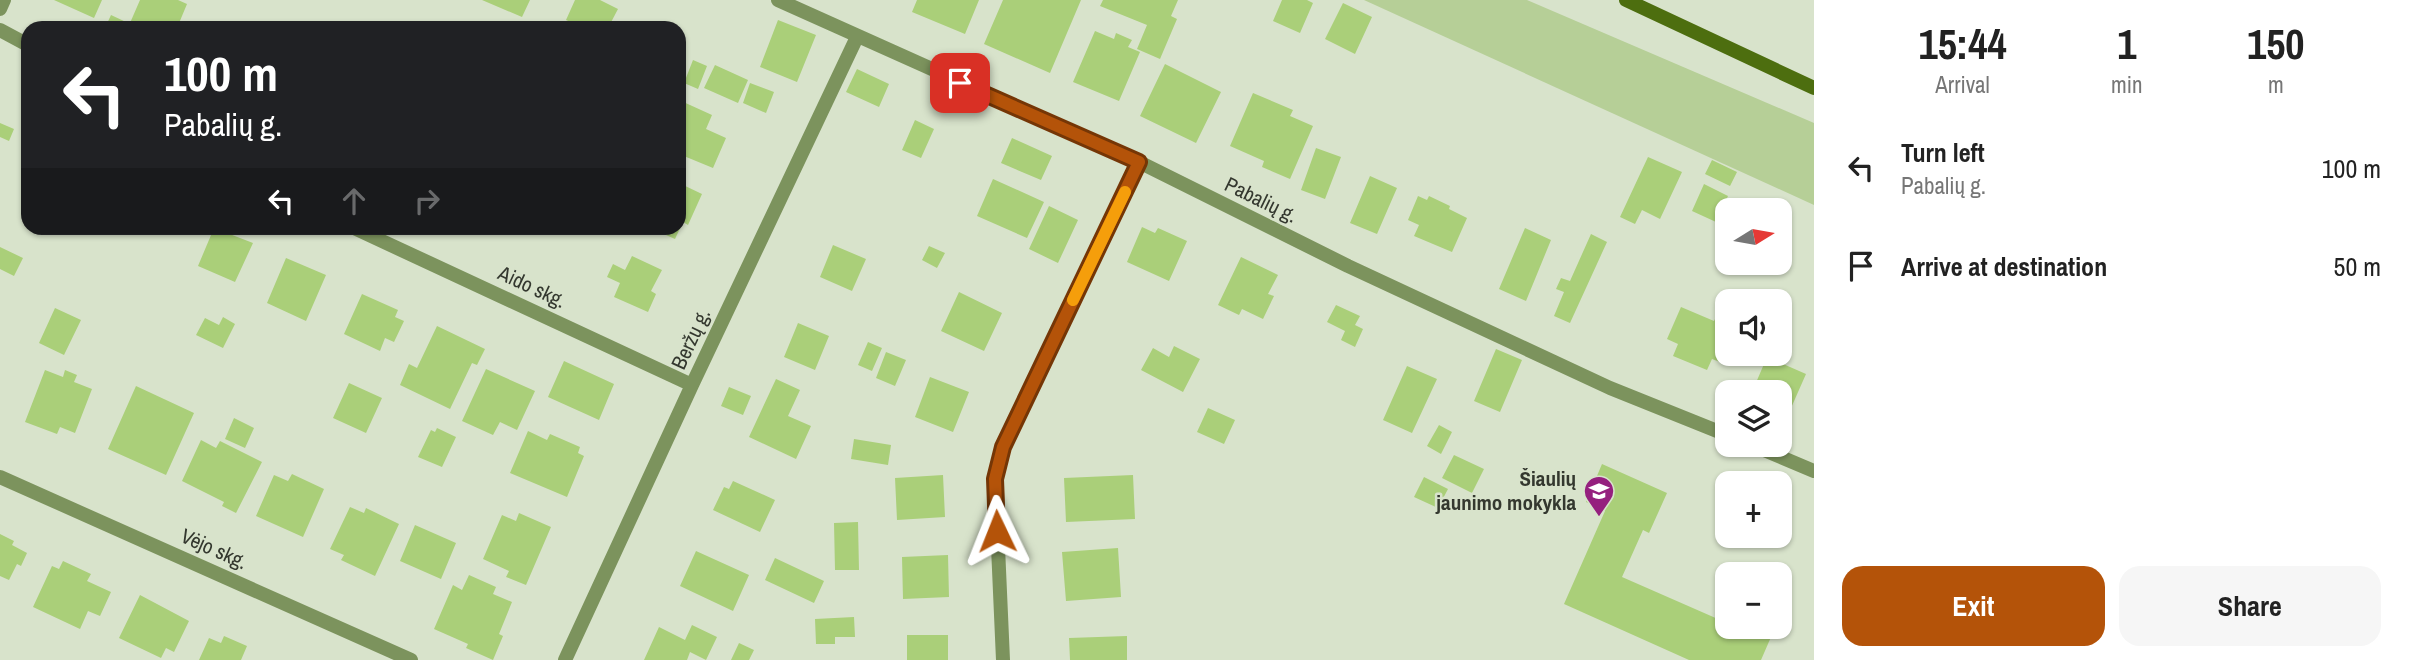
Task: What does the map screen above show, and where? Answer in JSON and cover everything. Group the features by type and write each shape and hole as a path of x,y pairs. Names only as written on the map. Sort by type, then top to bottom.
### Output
{"main road":[{"path":"1626,0 1814,88"}],"street":[{"path":"0,9 4,0"},
{"name":"Pabalių g.","path":"778,0 1139,162 1348,266 1573,370 1715,430"},
{"path":"0,30 21,41"},
{"name":"Beržų g.","path":"565,660 857,37"},
{"path":"1003,660 995,479 1003,447 1139,162"},
{"name":"Aido skg.","path":"369,235 692,385"},
{"path":"1781,457 1814,471"},
{"name":"Vėjo skg.","path":"0,477 411,660"}],"green space":[{"path":"1364,0 1527,0 1814,123 1814,205"}],"building":[{"path":"54,0 102,0 94,18"},
{"path":"140,0 178,0 187,4 180,21 131,21"},
{"path":"482,0 530,0 522,17"},
{"path":"575,0 600,0 618,9 612,21 566,20"},
{"path":"917,0 979,0 965,34 912,12"},
{"path":"1003,0 1081,0 1050,73 984,44"},
{"path":"1103,0 1178,0 1171,16 1177,19 1160,59 1137,49 1147,25 1100,6"},
{"path":"1282,0 1307,0 1313,3 1300,33 1273,21"},
{"path":"1343,3 1372,17 1355,54 1325,39"},
{"path":"111,15 124,21 108,21"},
{"path":"778,20 816,35 797,82 760,67"},
{"path":"1095,31 1114,39 1116,33 1132,40 1128,47 1140,52 1119,101 1073,82"},
{"path":"693,60 707,66 698,89 686,84"},
{"path":"1165,64 1221,92 1196,143 1140,116"},
{"path":"715,65 748,80 738,103 704,88"},
{"path":"857,69 889,84 879,107 846,92"},
{"path":"750,83 774,92 766,113 743,103"},
{"path":"1253,93 1293,110 1290,116 1313,126 1290,179 1262,167 1264,161 1230,146"},
{"path":"686,103 712,115 706,129 726,138 713,168 686,157"},
{"path":"915,120 934,129 921,158 902,150"},
{"path":"0,123 14,129 9,141 0,137"},
{"path":"1012,138 1052,156 1041,180 1001,163"},
{"path":"1316,148 1341,157 1325,199 1301,190"},
{"path":"1648,157 1682,172 1660,219 1642,210 1635,224 1620,217"},
{"path":"1712,160 1737,172 1730,186 1705,174"},
{"path":"1370,176 1397,188 1377,234 1350,223"},
{"path":"993,179 1044,202 1027,238 977,216"},
{"path":"1704,184 1728,196 1715,198 1715,222 1692,211"},
{"path":"686,186 702,194 688,225 686,224"},
{"path":"1418,196 1427,200 1429,196 1467,218 1452,252 1414,236 1419,225 1408,220"},
{"path":"1049,206 1078,220 1058,263 1029,249"},
{"path":"1142,227 1155,233 1158,228 1187,241 1169,281 1127,262"},
{"path":"1525,228 1551,240 1526,301 1499,289"},
{"path":"1591,234 1607,242 1570,323 1554,316 1564,292 1556,289 1561,278 1570,281"},
{"path":"211,235 232,235 253,243 235,282 198,266"},
{"path":"833,245 866,259 852,291 820,277"},
{"path":"929,246 945,253 937,268 922,260"},
{"path":"0,247 23,258 14,276 0,269"},
{"path":"632,256 662,270 651,291 656,294 648,312 614,297 620,283 607,277 613,264 625,270"},
{"path":"1241,257 1278,275 1268,294 1274,296 1263,319 1242,309 1239,315 1218,305"},
{"path":"286,258 326,275 306,321 267,303"},
{"path":"959,292 1002,313 984,351 941,331"},
{"path":"362,294 398,310 395,317 404,321 394,342 385,338 380,351 344,334"},
{"path":"1336,305 1360,316 1355,325 1363,329 1355,347 1341,340 1345,331 1327,322"},
{"path":"1681,307 1714,321 1715,319 1715,360 1712,359 1707,370 1673,356 1678,344 1667,339"},
{"path":"55,308 81,320 64,355 39,343"},
{"path":"223,317 235,324 223,348 196,335 205,318 219,325"},
{"path":"798,323 829,336 815,370 784,357"},
{"path":"437,326 485,349 477,365 472,363 450,409 400,385 409,364 417,368"},
{"path":"868,342 882,348 872,371 858,365"},
{"path":"1174,346 1200,359 1183,392 1141,370 1153,348 1169,357"},
{"path":"1496,349 1522,360 1500,412 1474,401"},
{"path":"886,352 906,360 895,386 876,378"},
{"path":"564,361 614,384 599,420 548,397"},
{"path":"1407,366 1437,379 1412,433 1383,420"},
{"path":"1763,366 1788,366 1806,374 1792,406 1792,380 1757,380"},
{"path":"486,369 535,391 517,430 500,422 493,435 462,421"},
{"path":"45,370 63,377 65,370 77,375 74,382 92,389 75,433 60,427 57,434 25,422"},
{"path":"930,377 969,392 953,432 915,417"},
{"path":"776,379 800,390 788,416 811,426 796,459 749,437"},
{"path":"349,383 382,398 366,433 333,418"},
{"path":"136,386 194,413 166,475 108,449"},
{"path":"729,387 751,396 743,415 721,406"},
{"path":"1208,408 1235,420 1224,444 1197,432"},
{"path":"234,418 254,428 245,448 225,439"},
{"path":"1439,425 1452,432 1441,454 1427,446"},
{"path":"437,428 456,437 442,467 418,457 431,430 435,432"},
{"path":"528,431 547,440 550,434 580,447 578,453 584,456 567,497 510,473"},
{"path":"854,439 891,445 888,465 851,459"},
{"path":"201,440 216,448 220,441 262,462 236,513 222,506 224,502 182,481"},
{"path":"1454,455 1484,469 1472,493 1442,478"},
{"path":"1602,464 1667,493 1649,533 1643,530 1622,577 1715,618 1715,639 1770,639 1761,660 1689,660 1564,604 1605,511 1586,502"},
{"path":"292,474 324,489 303,537 256,516 274,475 288,481"},
{"path":"943,475 945,517 897,520 895,478"},
{"path":"1133,475 1135,519 1066,522 1064,478"},
{"path":"1424,477 1448,489 1438,508 1414,497"},
{"path":"733,481 775,500 760,532 713,510 724,487 729,489"},
{"path":"350,507 364,513 366,508 399,524 375,576 341,560 344,555 330,549"},
{"path":"519,513 551,527 526,585 506,577 509,571 483,559 502,515 516,521"},
{"path":"858,522 859,570 835,570 834,523"},
{"path":"415,525 456,543 441,579 400,561"},
{"path":"0,534 14,541 12,545 27,553 21,566 17,564 9,580 0,576"},
{"path":"1118,548 1121,597 1066,601 1062,552"},
{"path":"696,551 749,575 733,611 680,586"},
{"path":"948,555 949,597 903,599 902,557"},
{"path":"775,558 824,581 814,603 765,580"},
{"path":"63,561 91,574 87,581 111,592 100,616 88,611 80,629 33,607 52,566 59,569"},
{"path":"469,575 496,587 493,594 512,602 499,634 503,636 493,660 466,648 468,644 434,629 453,585 462,590"},
{"path":"140,595 189,621 174,652 166,648 161,658 119,638"},
{"path":"854,617 855,637 835,637 835,644 816,644 815,619"},
{"path":"692,625 717,637 706,660 690,652 687,660 644,660 659,627 685,640"},
{"path":"907,635 948,635 948,660 907,660"},
{"path":"224,636 247,646 241,660 199,660 209,638 221,643"},
{"path":"1127,636 1127,660 1070,660 1069,638"},
{"path":"739,643 754,650 749,660 731,660"}],"slow traffic":[{"path":"1073,300 1125,192"}],"place":[{"name":"Šiaulių jaunimo mokykla","path":"1599,518"}],"route":[{"path":"960,83 1139,162 1003,447 995,479 997,531"}]}
